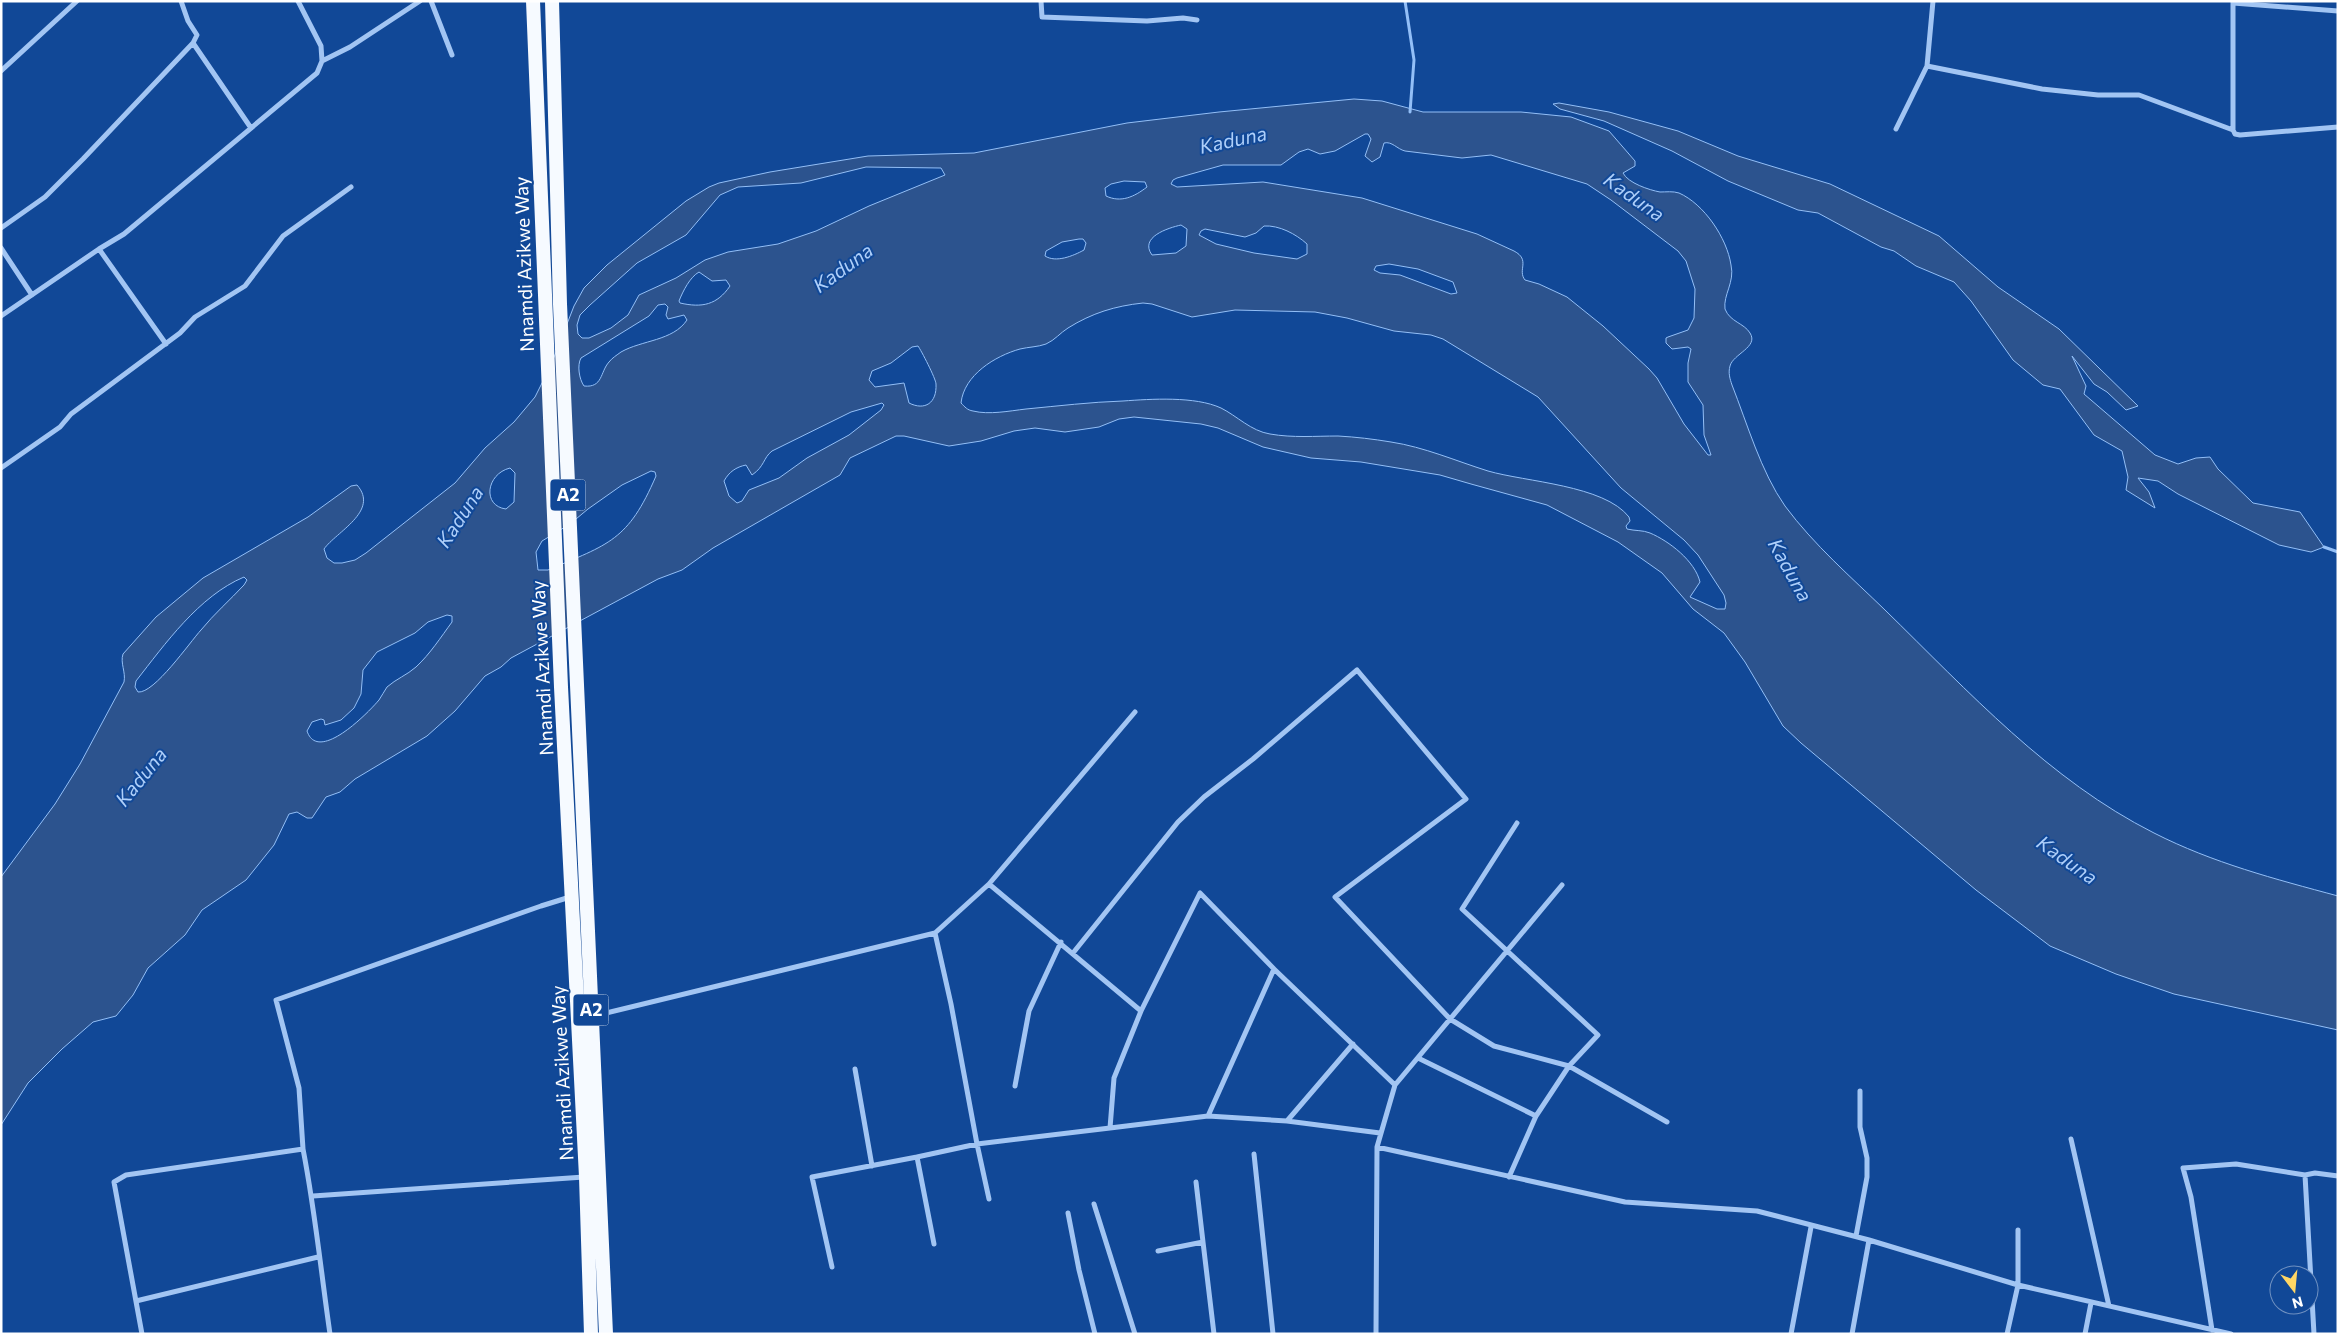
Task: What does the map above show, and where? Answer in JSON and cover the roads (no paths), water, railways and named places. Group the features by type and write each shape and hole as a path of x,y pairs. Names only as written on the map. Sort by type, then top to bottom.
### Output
{"highway":[{"name":"Nnamdi Azikwe Way","path":"533,1 544,306 586,1177 591,1334"},
{"name":"Nnamdi Azikwe Way","path":"552,1 560,304 606,1334"}],"street":[{"path":"1,71 77,1"},
{"path":"1,228 44,197 70,172 192,43 197,35 188,21 181,1"},
{"path":"1,316 124,234 159,207 317,73 322,61 321,46 298,1"},
{"path":"322,61 350,48 420,1"},
{"path":"431,1 452,55"},
{"path":"1041,1 1042,17 1147,21 1183,18 1197,20"},
{"path":"1896,129 1927,66 1933,1"},
{"path":"2233,130 2233,2 2338,11"},
{"path":"192,43 251,128"},
{"path":"1927,66 2042,89 2098,95 2139,96 2233,130 2236,134 2240,135 2338,127"},
{"path":"1,468 60,427 71,414 166,344 195,317 245,286 283,236 351,187"},
{"path":"1,248 32,294"},
{"path":"99,249 166,344"},
{"path":"1073,953 1178,822 1204,797 1253,760 1357,670 1466,799 1335,897 1450,1019 1494,1046 1569,1066 1667,1122"},
{"path":"592,1017 935,934 989,884 1135,712"},
{"path":"1509,1177 1536,1116 1569,1066 1598,1035 1462,909 1517,823"},
{"path":"989,884 1061,942 1141,1011"},
{"path":"1376,1334 1377,1147 1395,1085 1562,884"},
{"path":"1110,1128 1114,1078 1141,1011 1200,893 1274,969 1395,1085"},
{"path":"330,1334 318,1257 312,1196 303,1149 299,1088 276,1000 531,909 571,897"},
{"path":"935,934 951,1004 976,1144 989,1200"},
{"path":"1015,1086 1029,1011 1061,942"},
{"path":"1208,1116 1274,969"},
{"path":"1287,1121 1353,1044"},
{"path":"1418,1058 1536,1116"},
{"path":"855,1069 872,1166"},
{"path":"1856,1236 1868,1177 1867,1158 1860,1127 1860,1091"},
{"path":"832,1267 812,1177 976,1144 1208,1116 1287,1121 1380,1133"},
{"path":"2071,1139 2109,1306"},
{"path":"1377,1147 1625,1202 1757,1211 1856,1236 2018,1285 2091,1304 2109,1306 2231,1334"},
{"path":"142,1334 114,1182 126,1175 303,1149"},
{"path":"1254,1154 1273,1334"},
{"path":"917,1157 934,1244"},
{"path":"2212,1330 2192,1197 2183,1168 2236,1164 2305,1175 2316,1173 2338,1176"},
{"path":"2305,1175 2314,1334"},
{"path":"312,1196 586,1177"},
{"path":"1196,1182 1214,1334"},
{"path":"1094,1204 1135,1334"},
{"path":"1068,1213 1079,1270 1095,1334"},
{"path":"1792,1334 1811,1226"},
{"path":"2007,1334 2018,1285 2018,1230"},
{"path":"1852,1334 1870,1240"},
{"path":"1158,1250 1203,1242"},
{"path":"136,1301 318,1257"},
{"path":"2085,1334 2091,1304"}],"water":[{"name":"Kaduna","path":"1354,99 1382,101 1423,112 1521,112 1571,117 1609,131 1635,161 1635,166 1623,173 1629,180 1645,188 1660,192 1677,192 1688,198 1705,213 1725,244 1732,271 1725,309 1730,317 1750,333 1752,338 1748,346 1732,362 1729,369 1730,378 1755,447 1769,478 1776,493 1796,520 1833,560 1979,703 2045,761 2079,787 2116,812 2176,844 2222,862 2338,896 2338,1030 2174,994 2116,974 2050,946 1976,890 1783,726 1745,662 1724,633 1693,609 1662,573 1618,542 1547,505 1440,475 1361,462 1311,458 1263,447 1218,428 1201,424 1134,417 1119,419 1099,427 1065,432 1035,428 1014,431 981,441 949,446 896,436 850,458 840,475 713,548 682,570 658,579 511,658 501,667 485,676 455,711 427,736 355,779 340,792 326,797 312,818 307,818 297,812 289,814 274,845 246,880 202,910 185,935 148,968 133,995 116,1016 93,1022 62,1049 28,1083 1,1125 1,877 55,804 80,764 124,682 123,654 156,617 203,578 308,517 351,486 357,485 363,495 363,504 360,512 324,549 327,558 334,563 355,560 366,553 455,483 485,448 514,422 535,397 551,365 574,306 584,288 607,265 686,201 709,187 770,172 868,156 974,153 1127,123","holes":["1368,134 1371,139 1365,156 1372,162 1380,157 1384,143 1392,144 1405,151 1462,158 1491,155 1587,184 1611,200 1678,251 1686,261 1695,289 1694,318 1688,330 1666,338 1666,343 1672,349 1688,347 1691,349 1688,363 1688,382 1703,405 1704,435 1711,455 1708,455 1684,424 1657,378 1649,369 1603,326 1567,297 1539,284 1525,280 1522,273 1522,258 1514,251 1477,234 1362,198 1263,182 1177,187 1171,184 1177,178 1223,165 1281,165 1299,152 1308,149 1320,154 1335,151","866,167 941,168 945,175 869,206 816,231 778,244 728,252 705,260 676,278 639,295 628,315 611,328 589,338 582,338 578,334 577,325 580,315 637,263 686,235 720,195 738,187 801,183","1124,181 1145,182 1147,187 1127,198 1117,199 1106,196 1105,188 1111,184","1181,225 1187,229 1186,246 1176,253 1152,255 1149,243 1152,238 1163,231","1264,226 1276,227 1293,234 1307,244 1307,254 1297,259 1254,253 1216,244 1199,235 1205,229 1245,237 1256,233","1083,239 1086,243 1084,250 1070,256 1059,259 1045,256 1046,251 1062,242","1389,264 1418,269 1453,282 1457,293 1451,294 1400,275 1380,273 1374,270 1376,266","699,272 712,281 726,280 730,286 720,297 708,304 680,303 679,301 690,281","1143,303 1152,304 1192,317 1235,310 1315,312 1347,318 1394,331 1431,335 1443,339 1538,397 1621,488 1684,540 1698,555 1724,595 1725,609 1717,609 1690,597 1700,582 1693,567 1673,546 1645,531 1627,529 1626,526 1630,521 1629,517 1617,506 1583,491 1488,471 1403,444 1345,436 1270,434 1250,427 1221,408 1186,400 1087,403 992,413 971,411 961,403 963,393 974,375 991,362 1010,352 1046,344 1077,323 1113,308","665,304 668,307 666,315 668,319 684,315 687,320 681,327 666,336 621,352 609,362 598,382 590,386 584,386 582,383 579,368 581,358 649,316 658,305","918,346 935,381 936,391 929,404 925,406 915,405 909,403 904,383 875,387 869,380 872,371 891,363 912,347","882,403 884,405 881,410 849,435 807,458 779,478 749,490 742,501 737,503 729,496 724,481 733,470 746,465 752,475 769,454 851,412","510,468 515,473 514,502 506,509 498,507 493,502 490,496 492,483 502,471","651,471 655,472 656,476 646,498 626,527 614,538 602,546 548,570 538,570 536,552 542,541 570,524 622,485","244,577 247,580 206,624 162,676 153,685 138,692 135,687 136,681 171,637 198,608 228,585","447,615 452,616 452,622 426,657 413,670 387,687 379,700 365,715 343,733 332,739 321,742 313,740 307,731 312,722 321,719 324,720 325,725 341,720 354,708 361,694 363,670 377,652 415,633 428,622"]},
{"path":"1559,103 1609,112 1678,131 1738,156 1830,184 1939,236 1998,287 2059,329 2138,406 2126,410 2107,392 2094,384 2072,356 2086,386 2084,394 2155,455 2178,464 2196,458 2210,457 2218,469 2253,503 2300,512 2324,547 2311,552 2279,545 2178,494 2158,481 2138,478 2149,492 2155,508 2126,490 2128,477 2122,451 2094,435 2060,389 2043,385 2013,360 1971,301 1954,282 1916,266 1894,251 1881,247 1818,213 1798,210 1728,181 1672,151 1604,121 1560,109 1553,104"}],"waterway":[{"path":"1405,1 1414,60 1410,112"},
{"path":"2324,547 2338,552"}]}
